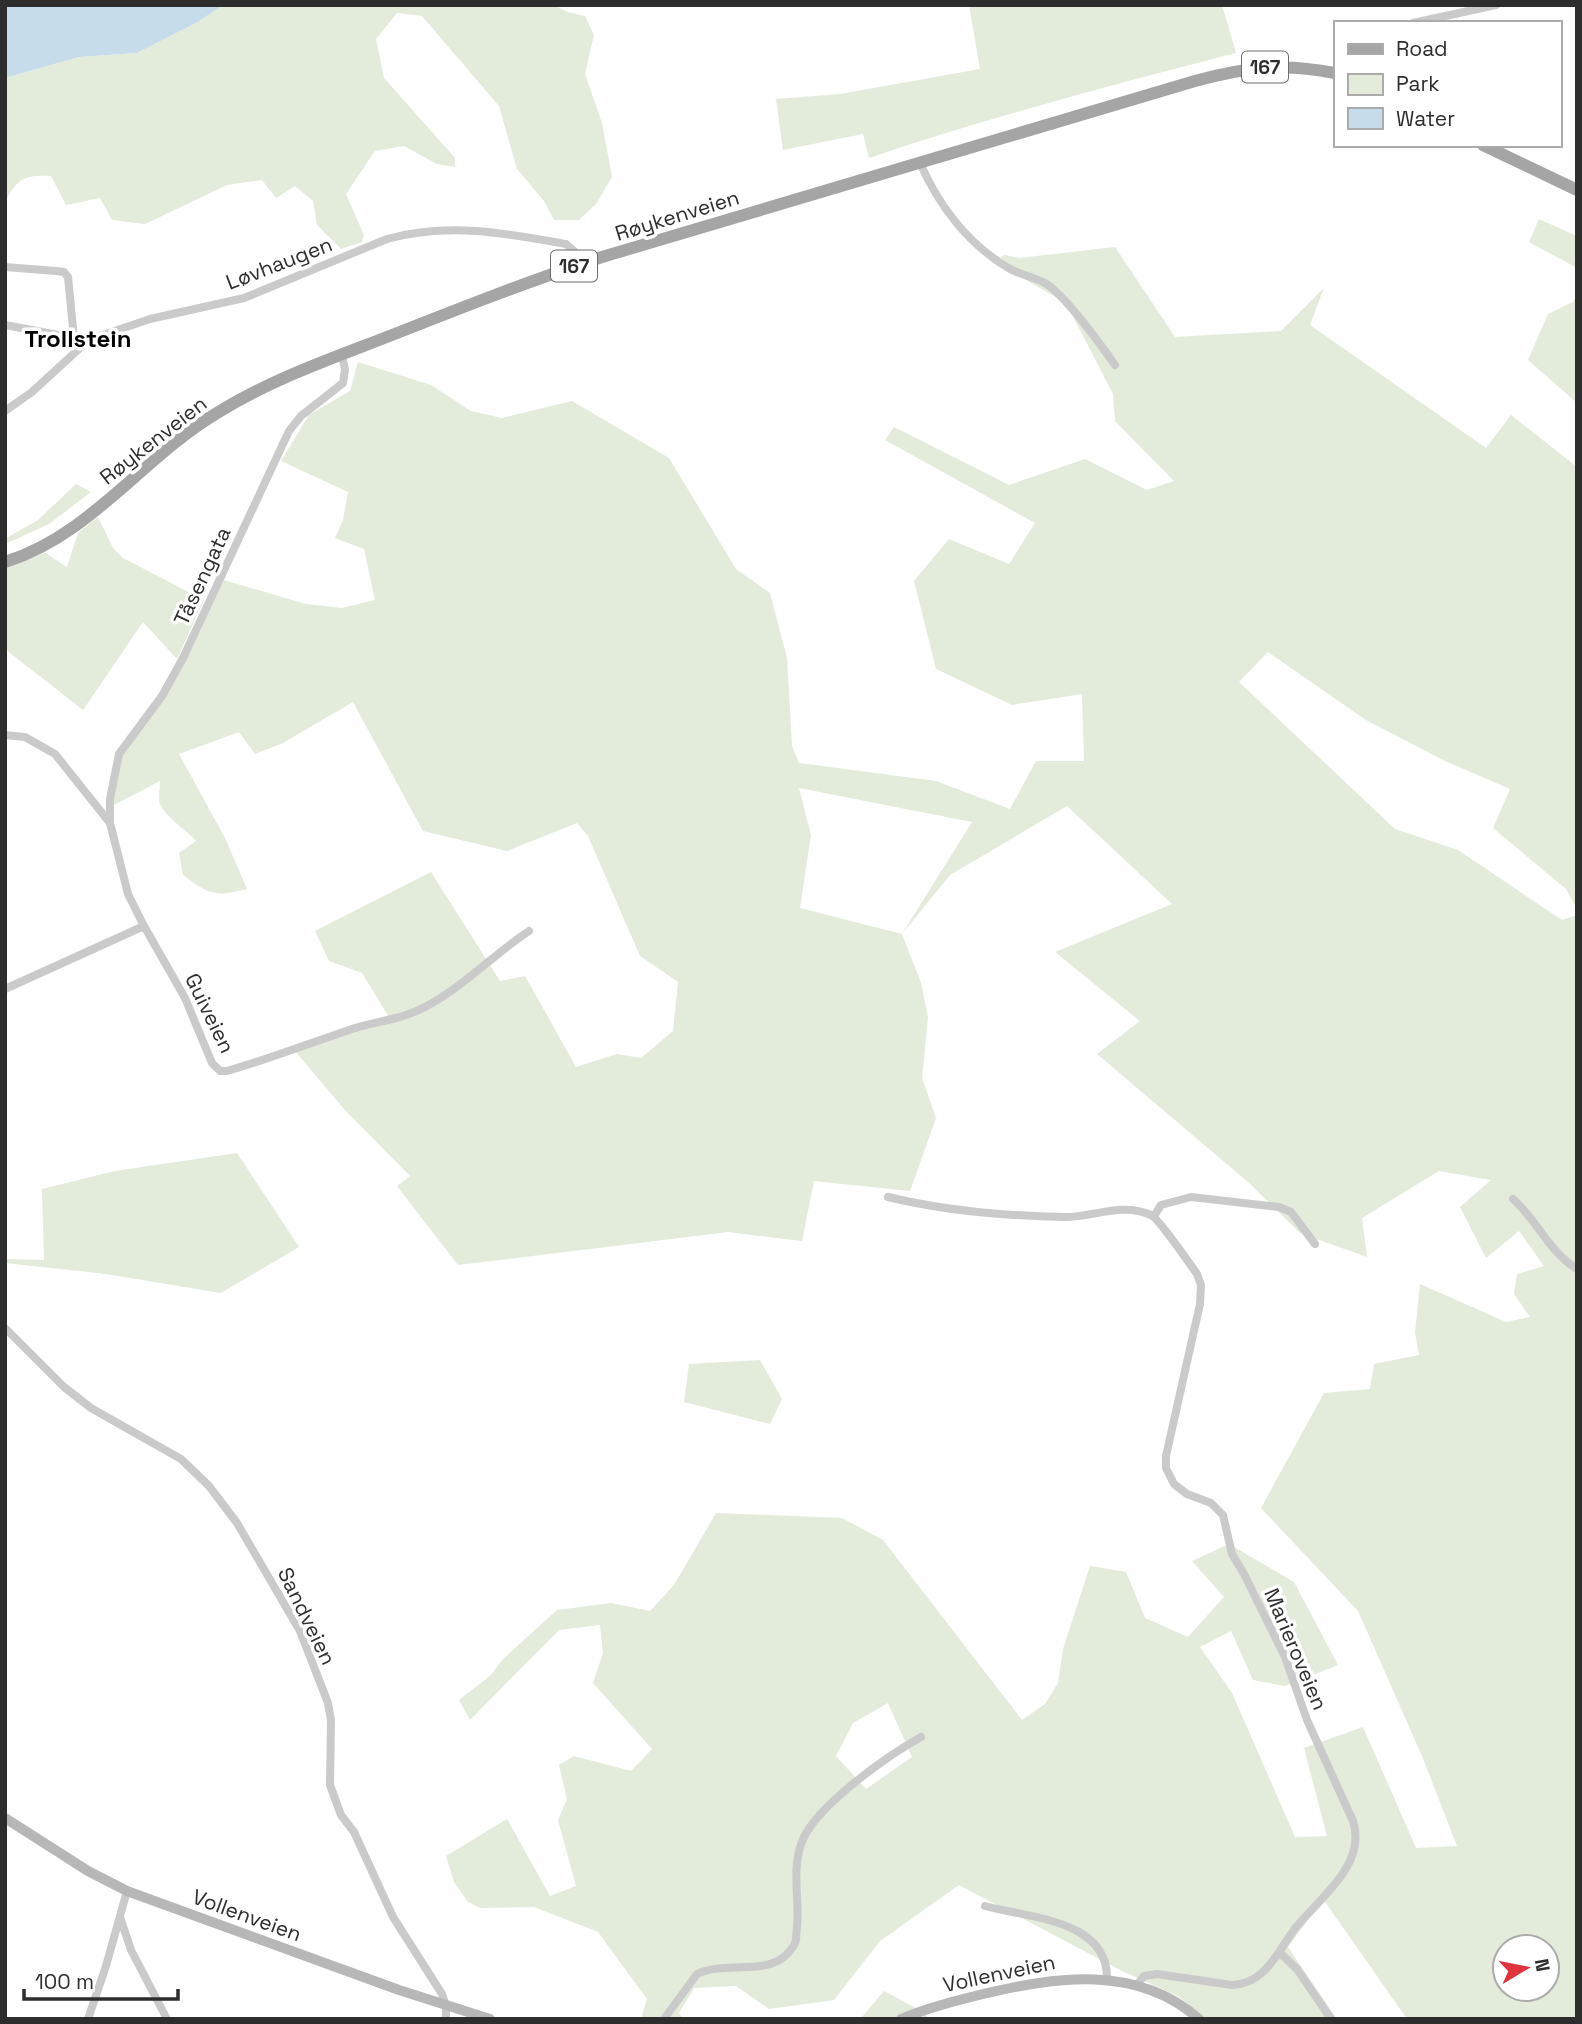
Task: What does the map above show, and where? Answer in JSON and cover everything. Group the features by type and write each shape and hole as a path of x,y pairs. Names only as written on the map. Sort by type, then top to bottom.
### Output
{"main road":[{"name":"Røykenveien","path":"5,562 43,547 70,530 209,417 253,393 510,288 580,264 1232,72 1258,67 1289,66 1334,73"},
{"path":"1487,147 1577,190"},
{"name":"Vollenveien","path":"5,1818 88,1871 127,1891 446,2006 490,2019"},
{"name":"Vollenveien","path":"901,2019 949,2003 1026,1985 1072,1978 1107,1980 1136,1986 1168,1998 1199,2019"}],"street":[{"path":"1422,21 1496,5"},
{"path":"920,163 939,201 956,223 1008,268 1051,288 1086,326 1115,365"},
{"name":"Løvhaugen","path":"5,411 32,392 81,347 97,337 150,319 244,298 387,239 408,233 476,229 526,236 566,244 574,251 580,264"},
{"path":"5,267 64,272 68,277 74,338 81,347"},
{"path":"5,325 74,338"},
{"name":"Tåsengata","path":"110,824 110,799 119,754 162,696 183,658 289,430 301,416 343,383 345,370 342,355"},
{"name":"Guiveien","path":"5,735 25,737 55,754 110,824 128,894 185,998 212,1063 220,1071 280,1056 352,1029 398,1019 423,1008 450,993 504,947 528,931"},
{"path":"5,989 144,926"},
{"path":"888,1196 948,1210 1069,1217 1116,1210 1136,1211 1154,1216 1161,1205 1191,1197 1262,1203 1291,1212 1315,1244"},
{"path":"1513,1199 1523,1208 1557,1254 1577,1269"},
{"name":"Marieroveien","path":"1136,1986 1144,1976 1157,1973 1232,1985 1244,1984 1264,1971 1305,1916 1338,1882 1354,1848 1355,1827 1307,1720 1285,1657 1232,1554 1223,1515 1210,1503 1187,1494 1174,1484 1166,1468 1166,1456 1200,1304 1201,1285 1197,1274 1154,1216"},
{"name":"Sandveien","path":"5,1328 64,1387 91,1408 181,1460 209,1486 237,1523 300,1631 328,1703 331,1720 330,1785 341,1815 354,1832 393,1917 442,1994 446,2006"},
{"path":"664,2019 697,1974 713,1967 751,1967 784,1957 795,1944 798,1914 796,1881 803,1839 818,1815 890,1754 921,1737"},
{"path":"88,2019 127,1891"},
{"name":"Vollenveien","path":"985,1906 1058,1922 1084,1933 1104,1960 1107,1980"},
{"path":"120,1917 131,1950 167,2019"},
{"path":"1279,1952 1297,1969 1331,2019"},
{"path":"446,2006 446,2019"}],"green space":[{"path":"223,5 554,5 567,12 585,16 594,35 585,74 602,123 612,177 596,204 579,220 554,220 544,201 517,169 499,106 422,16 397,13 376,39 384,78 455,158 455,167 437,164 404,146 375,151 346,194 364,235 362,242 341,249 317,225 313,201 295,186 276,198 262,180 227,185 145,224 112,220 100,198 66,205 51,176 28,177 18,183 5,202 5,78 79,57 137,53 198,22"},
{"path":"969,5 1222,5 1236,53 1006,115 869,158 863,134 783,150 776,99 840,94 980,69"},
{"path":"1539,219 1577,236 1577,268 1529,242"},
{"path":"1115,247 1175,337 1281,331 1324,288 1310,325 1486,448 1511,415 1577,467 1577,909 1566,889 1493,828 1510,789 1443,760 1366,720 1268,652 1239,682 1395,829 1458,850 1562,920 1577,915 1577,2019 1407,2019 1323,1899 1288,1947 1337,2019 1206,2019 1178,1996 1122,1971 959,1885 880,1941 834,2000 769,2009 736,1986 694,1988 679,2013 683,2019 641,2019 647,1999 598,1932 534,1907 480,1908 468,1902 454,1882 446,1856 507,1819 550,1896 576,1886 558,1820 567,1799 559,1765 574,1756 631,1771 652,1749 593,1683 603,1653 600,1625 559,1630 470,1720 459,1700 490,1676 503,1659 557,1610 611,1603 650,1611 674,1585 716,1513 842,1518 883,1540 1022,1720 1045,1704 1058,1683 1063,1649 1090,1566 1126,1572 1145,1618 1188,1637 1224,1597 1192,1561 1229,1544 1294,1582 1338,1665 1285,1686 1253,1680 1231,1631 1200,1647 1232,1693 1295,1837 1327,1836 1304,1748 1363,1727 1416,1848 1457,1846 1422,1756 1358,1611 1261,1508 1324,1393 1370,1389 1374,1364 1419,1355 1415,1333 1420,1284 1506,1322 1530,1317 1514,1294 1517,1274 1544,1266 1519,1231 1486,1258 1460,1207 1491,1180 1439,1171 1362,1218 1367,1257 1300,1233 1248,1182 1097,1054 1140,1021 1055,952 1172,904 1067,806 950,875 902,934 921,983 928,1017 922,1078 936,1118 910,1191 814,1181 802,1241 728,1232 458,1265 397,1186 410,1176 344,1109 295,1051 389,1017 362,973 329,961 315,931 431,872 500,981 525,976 576,1067 617,1054 641,1058 673,1031 678,982 640,956 588,836 577,823 507,851 423,831 353,702 283,743 255,754 239,732 179,754 225,838 247,889 228,893 213,892 183,875 179,853 196,841 163,809 159,802 160,781 110,807 121,752 165,687 217,578 306,604 342,608 375,600 364,549 335,538 343,520 348,492 281,461 309,415 350,391 358,362 431,385 471,411 502,418 572,401 669,458 736,569 770,593 787,658 792,746 799,763 936,781 1010,809 1036,761 1084,761 1082,694 1012,705 936,669 914,581 949,539 1009,564 1035,523 885,440 894,427 1009,485 1085,459 1147,490 1174,481 1115,421 1113,394 1066,303 1026,280 1000,257 1005,255 1019,258","holes":["799,788 972,822 902,934 800,908 811,835","888,1703 912,1757 866,1789 836,1756 853,1723"]},
{"path":"1577,294 1577,403 1528,360 1548,314 1573,302"},
{"path":"76,484 91,492 49,524 5,544 5,539 38,520"},
{"path":"98,517 113,548 123,558 204,600 177,659 143,622 83,710 5,649 5,568 45,553 67,567 78,533"},
{"path":"237,1153 299,1247 221,1293 106,1274 5,1263 5,1259 44,1260 42,1189 115,1171"},
{"path":"760,1360 782,1399 770,1424 684,1402 689,1364"},
{"path":"884,1991 925,2013 928,2019 852,2019 862,2017"}],"water":[{"path":"5,5 223,5 198,22 137,53 79,57 5,78"}],"district":[{"name":"Trollstein","path":"78,338"}]}
